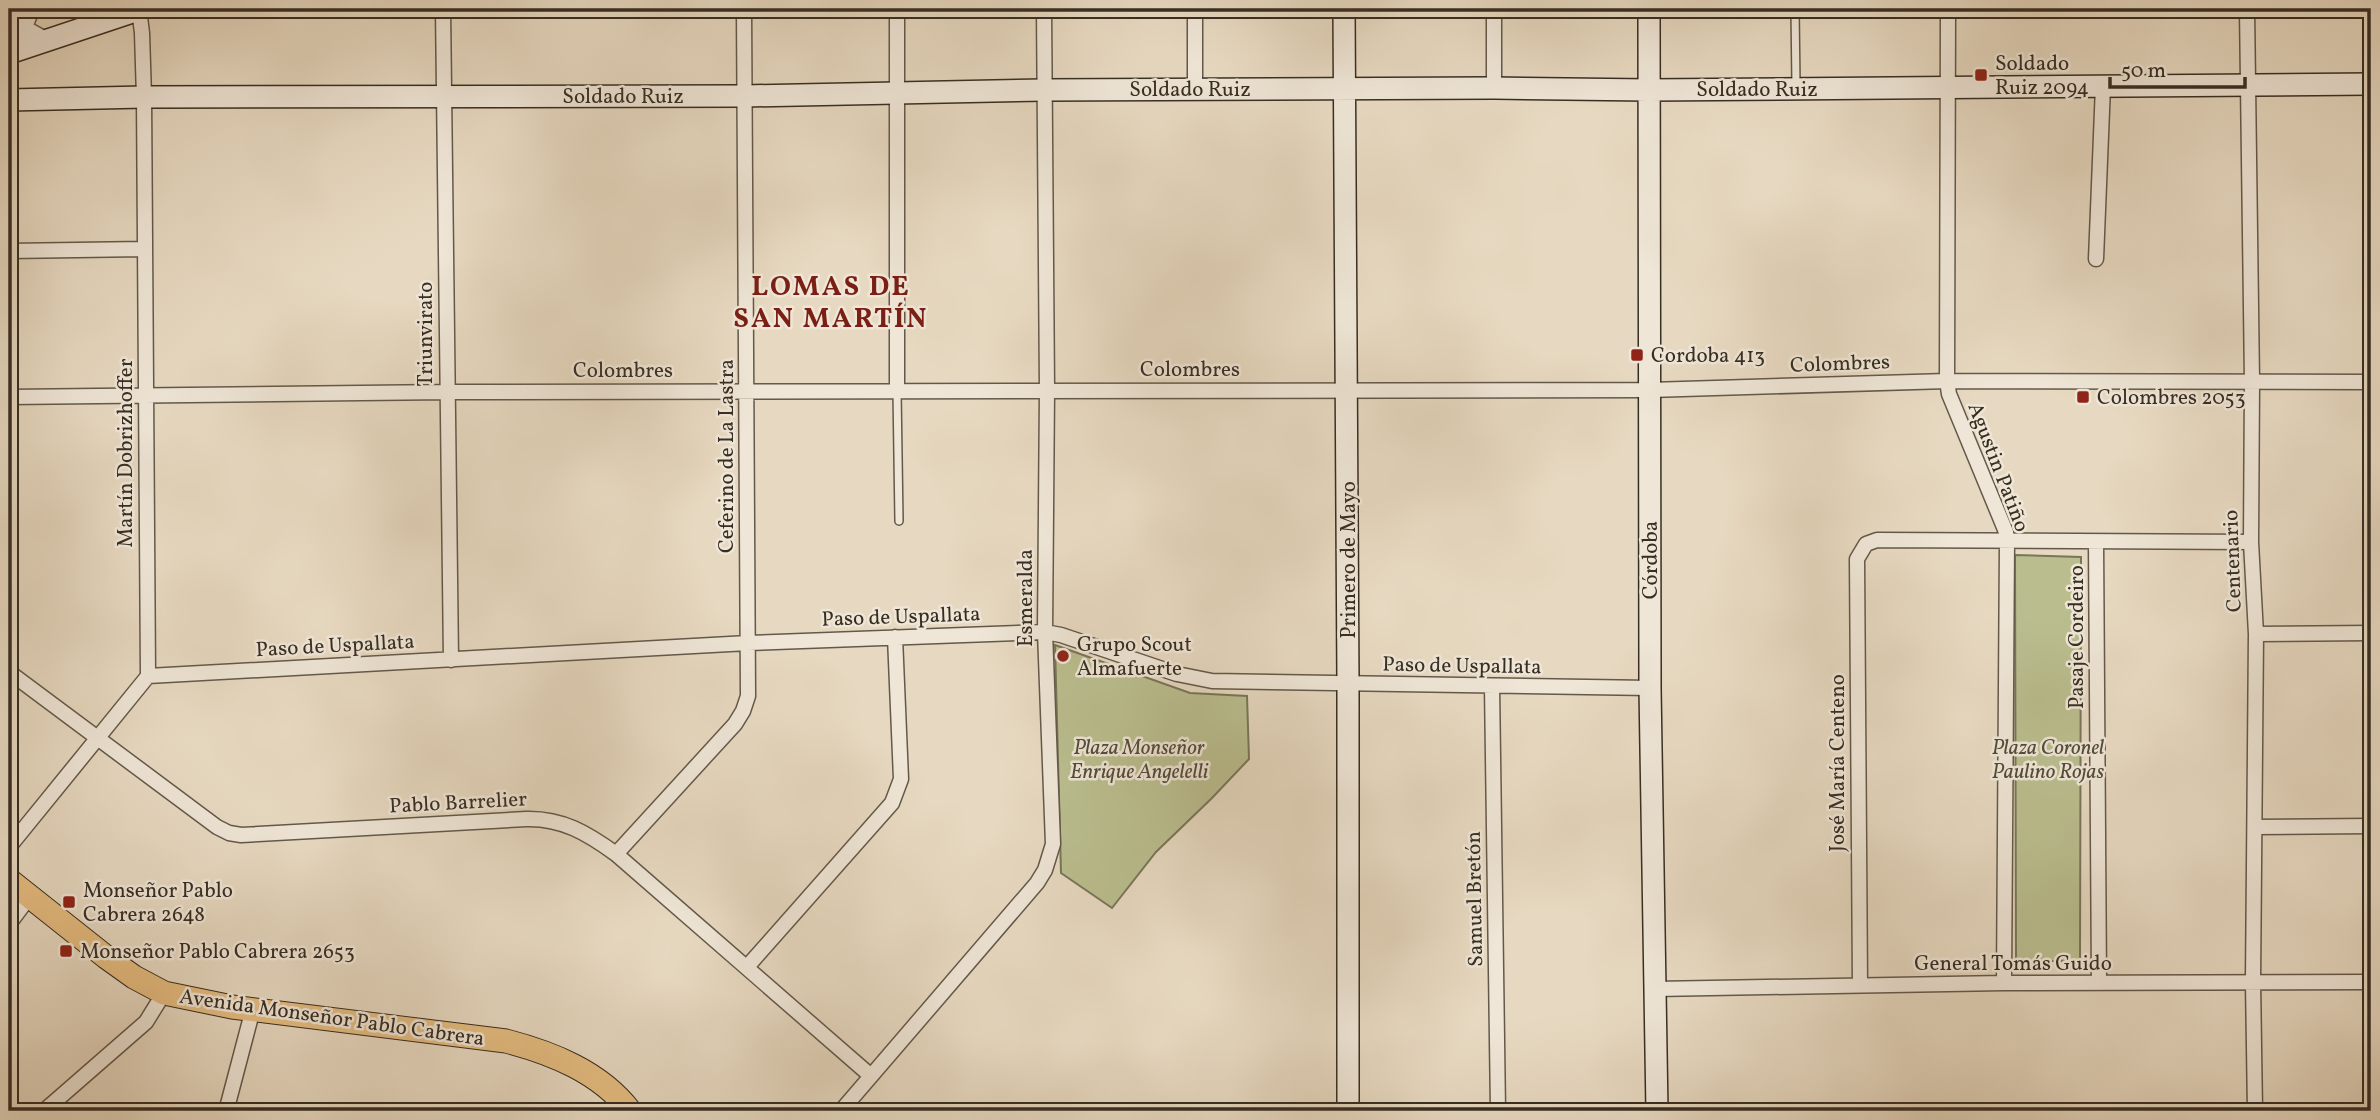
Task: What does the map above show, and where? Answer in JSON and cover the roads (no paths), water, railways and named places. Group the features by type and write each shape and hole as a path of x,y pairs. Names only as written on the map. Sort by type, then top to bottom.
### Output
{"main road":[{"path":"15,51 140,9"},
{"name":"Primero de Mayo","path":"1344,9 1348,1111"},
{"name":"Córdoba","path":"1649,9 1650,688 1657,1111"},
{"name":"Soldado Ruiz","path":"9,100 144,97 746,96 1044,90 1649,90 2371,83"},
{"name":"Avenida Monseñor Pablo Cabrera","path":"9,880 116,964 146,985 164,993 253,1009 483,1037 528,1047 574,1065 610,1090 630,1111"}],"street":[{"path":"15,51 32,9"},
{"name":"Martín Dobrizhoffer","path":"140,9 144,97 148,676"},
{"name":"Triunvirato","path":"443,9 451,660"},
{"name":"Ceferino de La Lastra","path":"616,853 735,724 748,696 744,9"},
{"path":"897,9 897,391"},
{"name":"Esmeralda","path":"841,1111 1037,883 1051,857 1053,844 1045,632 1047,390 1044,9"},
{"path":"1195,9 1195,89"},
{"path":"1494,9 1494,88"},
{"name":"Agustin Patiño","path":"1948,9 1947,381 1949,394 2006,532 2007,541 2004,983"},
{"name":"Centenario","path":"2247,9 2252,382 2251,541 2256,634 2253,982 2255,1111"},
{"path":"9,19 47,40"},
{"path":"2096,259 2103,86"},
{"path":"9,251 144,249"},
{"name":"Colombres","path":"9,397 447,392 1650,390 1947,381 2371,382"},
{"name":"José María Centeno","path":"1860,985 1857,559 1866,544 1877,540 2007,541"},
{"path":"2007,541 2251,541"},
{"name":"Pasaje Cordeiro","path":"2096,542 2099,983"},
{"name":"Paso de Uspallata","path":"148,676 747,643 1045,632 1062,635 1195,679 1650,688"},
{"path":"2256,634 2371,633"},
{"path":"747,967 898,793 901,779 895,637"},
{"name":"Pablo Barrelier","path":"9,671 217,827 229,833 241,835 543,818 574,827 616,853 870,1076"},
{"path":"9,847 148,676"},
{"name":"Samuel Bretón","path":"1492,686 1498,1111"},
{"path":"2256,827 2371,826"},
{"path":"9,924 30,896"},
{"name":"General Tomás Guido","path":"1655,989 2004,983 2371,982"},
{"path":"44,1111 146,1022 164,993"},
{"path":"228,1111 253,1009"}],"lane":[{"path":"1795,9 1796,89"},
{"path":"897,391 899,521"}],"place":[{"name":"Soldado Ruiz 2094","path":"1981,75"},
{"name":"Cordoba 413","path":"1637,355"},
{"name":"Colombres 2053","path":"2083,397"},
{"name":"Grupo Scout Almafuerte","path":"1063,656"},
{"name":"Monseñor Pablo Cabrera 2648","path":"69,902"},
{"name":"Monseñor Pablo Cabrera 2653","path":"66,951"}],"district":[{"name":"LOMAS DE SAN MARTÍN","path":"831,301"}],"park label":[{"name":"Plaza Monseñor Enrique Angelelli","path":"1139,759"},
{"name":"Plaza Coronel Paulino Rojas","path":"2048,759"}]}
